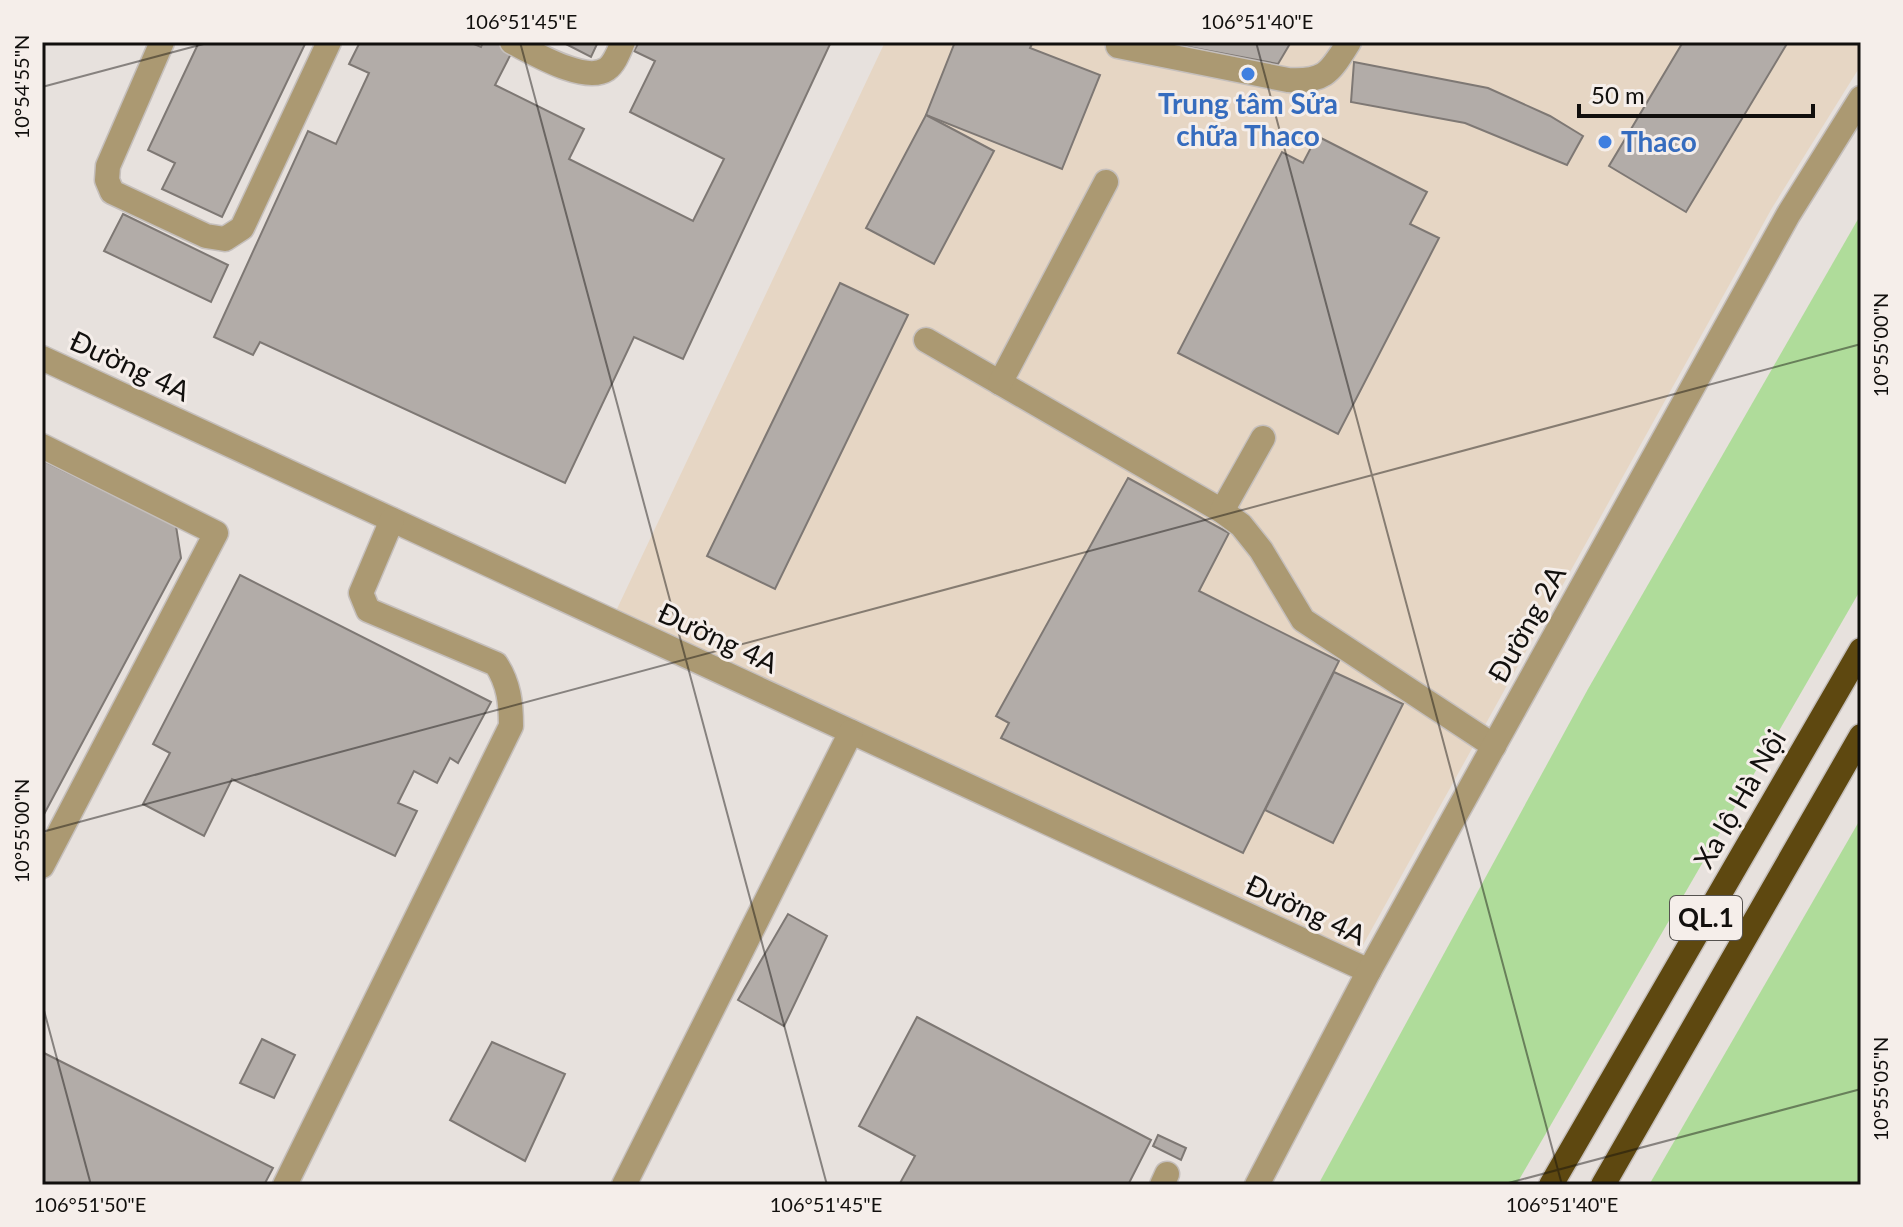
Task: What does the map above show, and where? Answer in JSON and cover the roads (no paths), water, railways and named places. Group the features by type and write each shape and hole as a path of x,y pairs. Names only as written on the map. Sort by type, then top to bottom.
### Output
{"highway":[{"name":"Xa lộ Hà Nội","path":"1551,1185 1861,650"},
{"name":"QL.1","path":"1603,1185 1861,736"}],"street":[{"path":"162,42 108,166 107,180 112,192 206,236 225,239 242,228 329,42"},
{"path":"512,42 590,75 604,71 613,64 623,42"},
{"path":"1118,46 1288,80 1313,82 1328,73 1349,42"},
{"name":"Đường 2A","path":"1257,1185 1369,971 1788,215 1861,98"},
{"path":"1000,383 1106,182"},
{"path":"926,340 1222,511 1241,525 1261,550 1303,620 1494,746"},
{"name":"Đường 4A","path":"42,358 1369,971"},
{"path":"1222,511 1263,438"},
{"path":"42,446 216,533 42,866"},
{"path":"285,1185 511,726 511,701 504,676 496,664 368,610 361,593 392,520"},
{"path":"624,1185 851,732"}],"place":[{"name":"Trung tâm Sửa chữa Thaco","path":"1248,74"},
{"name":"Thaco","path":"1605,142"}]}
